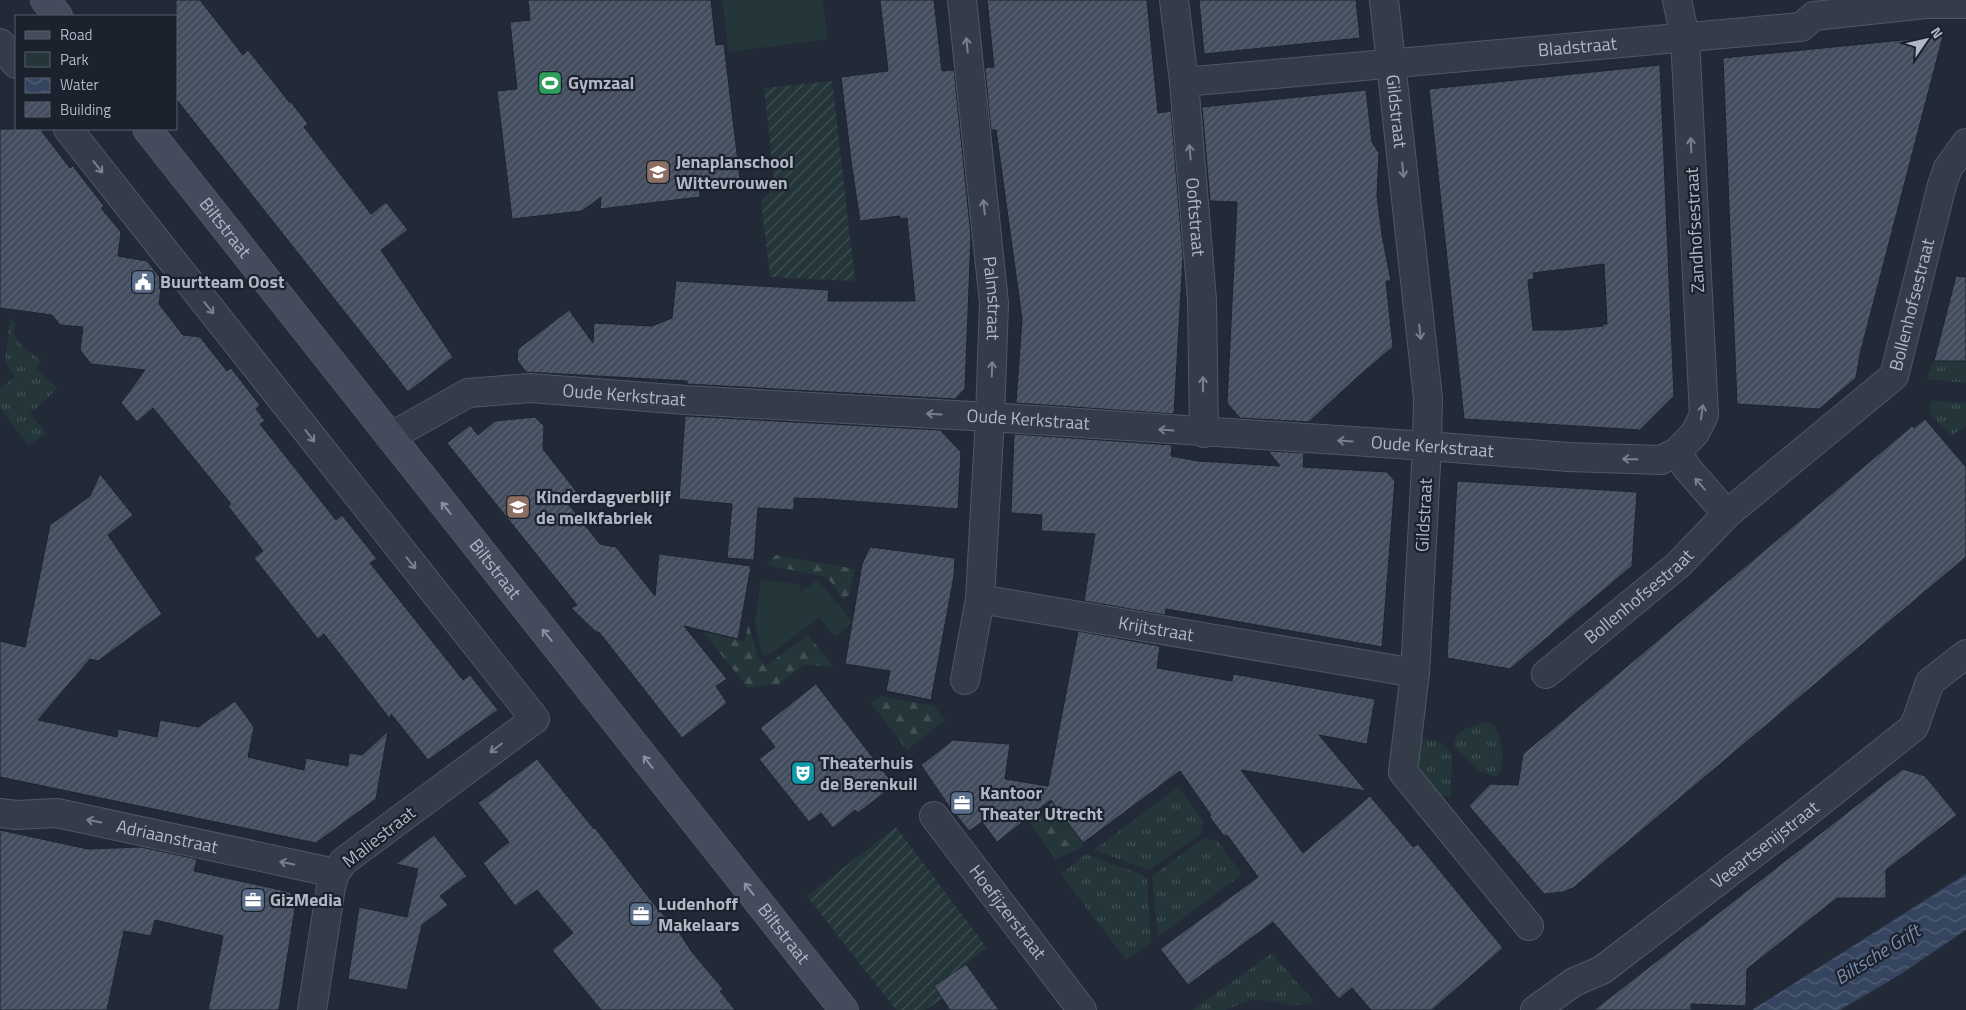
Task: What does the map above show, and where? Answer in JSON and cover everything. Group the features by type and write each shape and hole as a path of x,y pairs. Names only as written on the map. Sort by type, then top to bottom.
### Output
{"street":[{"path":"45,0 57,15"},
{"name":"Palmstraat","path":"962,0 994,303 980,599"},
{"name":"Ooftstraat","path":"1174,0 1184,82 1202,300 1204,432"},
{"name":"Gildstraat","path":"1384,0 1428,398 1415,673 1403,772 1530,926"},
{"name":"Zandhofsestraat","path":"1677,0 1685,37 1704,415 1695,433 1677,452"},
{"name":"Bladstraat","path":"1184,82 1801,27 1814,16 1925,4 1966,4"},
{"path":"0,43 15,63"},
{"name":"Maliestraat","path":"69,130 535,719 344,861 334,873 330,887 312,1010"},
{"name":"Biltstraat","path":"148,130 844,1010"},
{"name":"Bollenhofsestraat","path":"1546,674 1678,565 1726,514 1894,376 1942,185 1948,168 1966,143"},
{"name":"Oude Kerkstraat","path":"390,437 468,392 530,388 686,400 1427,446 1568,457 1661,460 1677,452"},
{"path":"1677,452 1687,468 1726,514"},
{"path":"965,680 980,599"},
{"name":"Krijtstraat","path":"980,599 1415,673"},
{"name":"Veeartsenijstraat","path":"1535,1010 1574,982 1602,970 1914,728 1930,682 1966,654"},
{"name":"Adriaanstraat","path":"0,813 16,815 57,813 334,873"},
{"name":"Hoefijzerstraat","path":"934,816 1082,1010"}],"green space":[{"path":"722,0 823,0 828,39 729,52"},
{"path":"832,81 855,281 770,277 761,202 775,188 764,88"},
{"path":"10,319 16,323 13,334 24,348 42,361 36,368 58,388 30,414 47,434 28,445 0,408 0,389 15,377 5,362"},
{"path":"1933,361 1966,361 1966,383 1927,379"},
{"path":"1931,401 1966,403 1966,425 1951,436 1931,414"},
{"path":"776,555 855,569 849,595 843,599 827,577 766,565"},
{"path":"761,579 801,585 800,592 818,580 837,604 839,603 852,623 835,637 819,617 768,656 762,654 755,622"},
{"path":"748,623 758,658 766,666 808,635 834,667 804,665 779,684 748,688 703,632 745,642"},
{"path":"881,696 934,706 945,720 907,750 871,703"},
{"path":"1485,722 1491,723 1494,726 1500,738 1502,761 1499,774 1495,777 1479,771 1454,746 1460,733"},
{"path":"1422,738 1439,742 1452,754 1451,797 1438,796 1417,769"},
{"path":"1178,787 1204,822 1201,827 1202,833 1149,870 1094,850"},
{"path":"1053,802 1084,845 1056,859 1028,821"},
{"path":"896,827 987,948 935,986 943,998 925,1010 896,1010 807,896"},
{"path":"1206,837 1211,841 1216,839 1242,874 1158,937 1152,876"},
{"path":"1086,854 1143,875 1147,880 1151,942 1126,960 1061,874"},
{"path":"1272,953 1314,1002 1291,1005 1253,1000 1224,1010 1193,1010"}],"water":[{"name":"Biltsche Grift","path":"1966,874 1966,930 1901,974 1840,1010 1752,1010"}],"building":[{"path":"176,0 200,0 243,55 248,50 291,102 308,124 304,127 371,214 386,202 408,230 381,250 453,357 408,392 178,102 178,15 176,15"},
{"path":"528,0 711,0 716,45 724,44 740,179 699,184 700,197 600,209 601,197 582,211 512,219 497,91 517,89 510,22 530,20"},
{"path":"880,0 934,0 942,71 954,70 971,236 965,389 955,399 687,384 687,381 526,372 517,360 518,349 569,310 593,343 594,323 652,326 672,318 676,281 829,290 828,301 915,301 907,218 900,219 900,216 860,221 841,77 888,71"},
{"path":"987,0 1147,0 1158,113 1171,111 1183,256 1174,414 1016,403 1022,319 996,130 991,130 985,68 994,67"},
{"path":"1199,0 1356,0 1360,38 1204,54"},
{"path":"1943,36 1860,354 1856,378 1819,409 1737,404 1723,58"},
{"path":"1660,65 1674,396 1640,430 1464,419 1429,89","holes":["1604,264 1607,324 1565,330 1533,330 1528,280 1534,279 1533,273"]},
{"path":"1366,90 1372,142 1379,153 1377,196 1391,281 1386,281 1393,347 1309,422 1240,418 1227,403 1237,202 1210,201 1202,107"},
{"path":"0,129 41,130 70,168 73,166 104,206 101,208 121,232 118,256 147,261 162,280 159,304 183,335 200,337 227,371 231,368 260,405 256,409 265,421 260,424 336,520 342,515 377,559 370,563 463,680 470,675 498,710 428,760 391,714 390,719 324,634 318,639 254,558 263,551 228,506 231,504 153,408 137,422 121,403 145,370 91,364 80,350 83,327 60,325 52,315 0,308"},
{"path":"1956,276 1966,277 1966,361 1934,361"},
{"path":"685,416 940,430 961,452 958,509 794,498 794,510 758,508 754,560 727,558 732,504 679,499"},
{"path":"535,417 544,426 543,449 580,496 569,505 600,544 616,547 655,596 659,554 751,566 738,639 684,626 727,679 716,686 727,703 682,738 599,632 596,632 571,608 577,605 447,443 470,425 478,435 495,421"},
{"path":"1925,419 1966,467 1966,557 1573,888 1563,892 1544,894 1469,806 1490,784 1518,785 1523,754 1912,426 1914,428"},
{"path":"1014,434 1172,445 1171,456 1198,461 1280,466 1268,451 1304,453 1303,467 1387,472 1395,481 1382,647 1166,609 1165,615 1084,601 1095,534 1041,531 1042,515 1011,513"},
{"path":"100,474 133,515 108,535 162,614 98,661 90,659 38,720 117,737 118,729 157,737 160,720 198,727 235,701 254,727 248,757 304,770 306,758 348,766 349,753 362,755 388,731 376,799 316,843 0,777 0,641 25,647 50,525 90,496"},
{"path":"1457,481 1637,492 1632,566 1510,669 1447,658"},
{"path":"870,547 955,558 954,576 931,700 886,691 890,671 845,664 862,564"},
{"path":"1078,631 1160,646 1157,668 1232,681 1233,674 1375,699 1367,744 1319,735 1366,791 1241,770 1303,853 1370,796 1413,847 1418,844 1503,948 1432,1010 1371,1010 1352,988 1339,999 1273,922 1188,985 1160,949 1258,877 1227,835 1224,836 1209,816 1211,815 1180,771 1083,843 1051,800 997,842 982,822 969,831 921,765 953,740 1010,744 1005,779 1048,786"},
{"path":"816,684 894,785 858,813 855,810 833,828 821,813 809,822 759,759 775,747 760,728"},
{"path":"537,759 595,828 657,908 677,929 692,952 723,989 720,991 735,1010 601,1010 552,950 573,933 537,890 515,906 483,863 509,842 478,803"},
{"path":"1903,769 1925,776 1957,815 1886,870 1886,898 1837,898 1747,969 1746,1006 1691,1004 1691,1010 1594,1010"},
{"path":"0,830 88,849 141,847 197,859 194,871 290,892 296,902 279,1010 208,1010 223,936 155,920 151,936 124,931 107,1010 0,1010"},
{"path":"434,835 467,876 440,896 448,905 422,925 407,990 348,979 359,907 407,917 418,869 396,864"},
{"path":"966,964 999,1010 950,1010 934,986"}],"place":[{"name":"Gymzaal","path":"550,83"},
{"name":"Jenaplanschool Wittevrouwen","path":"658,172"},
{"name":"Buurtteam Oost","path":"143,282"},
{"name":"Kinderdagverblijf de melkfabriek","path":"518,507"},
{"name":"Theaterhuis de Berenkuil","path":"803,773"},
{"name":"Kantoor Theater Utrecht","path":"962,803"},
{"name":"GizMedia","path":"253,900"},
{"name":"Ludenhoff Makelaars","path":"641,914"}]}
